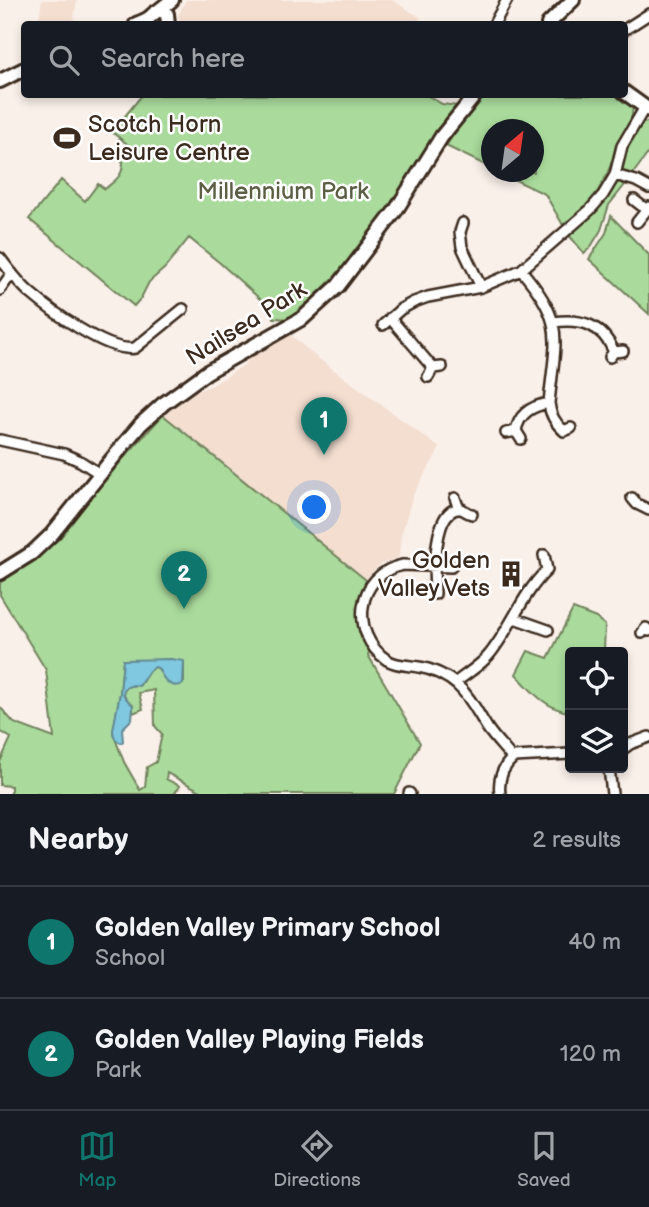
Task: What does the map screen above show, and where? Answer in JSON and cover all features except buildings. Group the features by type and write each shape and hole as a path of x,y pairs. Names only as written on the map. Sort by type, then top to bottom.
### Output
{"street":[{"path":"159,18 173,6 173,0"},
{"path":"496,21 507,0"},
{"path":"551,21 573,0"},
{"path":"628,28 646,19"},
{"path":"0,81 21,70"},
{"path":"428,377 438,368 386,322 418,300 481,287 520,270 590,210 615,175 622,146 647,109 628,94"},
{"name":"Nailsea Park","path":"0,573 32,554 45,541 141,424 175,394 207,372 292,325 327,298 378,235 442,136 473,98"},
{"path":"615,175 649,188"},
{"path":"634,200 648,209 637,222"},
{"path":"458,228 463,250 481,287"},
{"path":"0,258 30,293 88,335 127,349 135,348 183,309"},
{"path":"520,270 542,297 553,322 555,353 549,403 553,419 568,429 563,442"},
{"path":"0,290 12,273"},
{"path":"553,322 575,320 588,324 602,334 615,353"},
{"path":"514,434 519,420 527,411 549,403"},
{"path":"0,440 58,452 80,461 100,474"},
{"path":"455,498 458,509"},
{"path":"634,505 649,510"},
{"path":"435,594 434,566 442,525 447,516 458,509 472,514"},
{"path":"455,683 488,656 532,585 551,571 544,555"},
{"path":"451,567 400,565 378,576 365,597 363,625 371,643 388,660 429,669 455,683 512,758"},
{"path":"514,618 548,629"},
{"path":"628,745 649,737"},
{"path":"500,794 501,776 512,758 520,755 565,754"},
{"path":"609,773 612,794"}],"shaded area":[{"path":"42,0 77,0 74,21 38,21"},
{"path":"186,0 392,0 421,18 419,21 180,21 178,16"},
{"path":"291,335 315,356 440,448 413,495 401,536 399,557 381,564 366,580 163,415 196,391 213,385 244,365 250,357"}],"green space":[{"name":"Millennium Park","path":"140,98 432,98 442,104 458,106 356,254 289,319 274,318 270,308 189,238 165,268 149,282 134,306 29,219 61,180 85,201 98,184 105,189 118,178 123,162 116,157 127,144 112,132"},
{"path":"482,98 620,98 632,107 630,120 618,142 601,187 585,207 563,225 545,194 519,182 544,182 544,119 481,119 481,163 446,146"},
{"path":"649,122 649,152 632,175 624,172 622,168 626,148 639,124"},
{"path":"621,180 628,181 609,205 601,230 584,253 568,234 598,209"},
{"path":"611,216 649,255 649,314 589,259 606,233"},
{"path":"163,415 366,580 360,598 359,615 370,648 368,655 420,743 394,794 206,794 167,773 166,779 180,786 174,794 11,794 11,786 0,785 0,762 11,738 0,731 0,707 14,723 54,738 46,670 0,595 0,583 60,538 111,472","holes":["123,660 184,662 184,682 172,685 155,667 140,685 128,686 123,692 125,699 133,705 133,713 143,709 139,693 154,690 155,726 162,734 156,762 147,767 145,787 140,790 124,762 113,733"]},
{"path":"573,609 596,618 605,625 604,647 565,647 565,711 546,703 516,674 528,651 548,658"}],"water":[{"path":"123,660 184,661 183,684 174,686 155,667 139,686 125,688 124,696 133,706 132,719 122,729 123,741 119,742 113,730"}],"place":[{"name":"Scotch Horn Leisure Centre","path":"67,138"},
{"name":"Golden Valley Primary School","path":"324,455"},
{"name":"Golden Valley Vets","path":"511,574"},
{"name":"Golden Valley Playing Fields","path":"184,609"}]}
